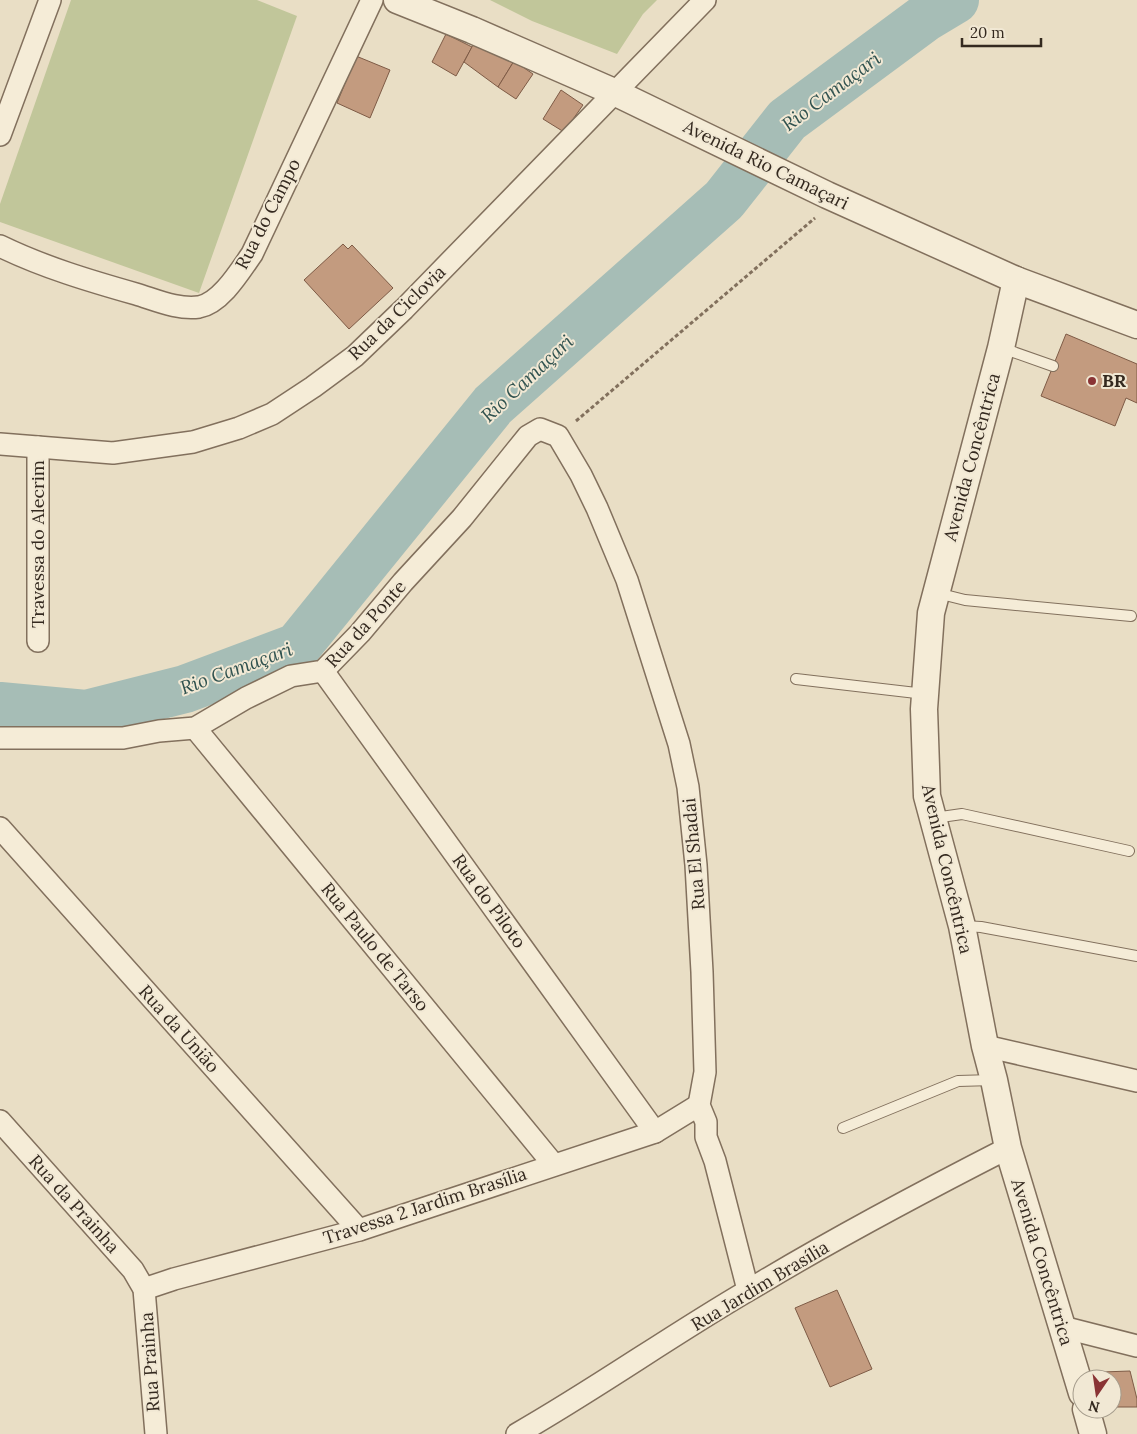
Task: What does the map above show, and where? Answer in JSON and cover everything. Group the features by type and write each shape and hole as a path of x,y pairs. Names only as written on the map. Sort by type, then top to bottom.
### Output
{"street":[{"path":"0,135 50,0"},
{"name":"Rua do Campo","path":"0,246 70,275 176,306 200,306 219,296 252,254 372,0"},
{"name":"Avenida Rio Camaçari","path":"398,0 614,92 832,198 1016,280 1137,325"},
{"path":"451,0 472,30"},
{"name":"Rua da Ciclovia","path":"0,444 112,453 193,442 239,428 272,414 313,387 362,349 404,309 705,0"},
{"name":"Avenida Concêntrica","path":"1016,280 1001,348 932,613 924,709 927,796 962,926 985,1046 1008,1148 1075,1369"},
{"name":"Rua da Ponte","path":"0,738 123,738 159,731 196,728 246,698 292,676 322,671 360,633 403,582 462,518 528,436 540,429 558,436"},
{"name":"Rua El Shadai","path":"558,436 589,491 627,580 679,744 686,779 696,864 702,972 705,1072 699,1105 706,1122 706,1137 715,1161 748,1290"},
{"name":"Travessa do Alecrim","path":"38,447 38,641"},
{"name":"Rua do Piloto","path":"322,671 655,1132"},
{"name":"Rua Paulo de Tarso","path":"196,728 554,1165"},
{"name":"Rua da União","path":"0,828 359,1230"},
{"path":"985,1046 1137,1081"},
{"name":"Travessa 2 Jardim Brasília","path":"144,1289 174,1279 359,1230 655,1132 699,1105"},
{"name":"Rua da Prainha","path":"0,1120 133,1270 144,1289"},
{"name":"Rua Jardim Brasília","path":"521,1433 748,1290 908,1199 1008,1148"},
{"name":"Rua Prainha","path":"144,1289 156,1434"},
{"path":"1062,1327 1137,1346"},
{"path":"1089,1419 1093,1434"}],"lane":[{"path":"1001,348 1053,366"},
{"path":"937,593 965,600 1131,616"},
{"path":"796,678 926,694"},
{"path":"933,818 962,814 1129,851"},
{"path":"962,926 981,927 1137,956"},
{"path":"843,1128 958,1081 994,1080"}],"path":[{"path":"558,436 832,198"}],"green space":[{"path":"71,0 257,0 297,16 199,293 0,222 0,204"},
{"path":"490,0 657,0 643,14 617,54 532,21"}],"building":[{"path":"446,34 472,47 456,76 432,62"},
{"path":"474,43 514,61 498,87 464,62"},
{"path":"356,56 390,70 370,118 337,103"},
{"path":"514,61 533,74 516,99 498,87"},
{"path":"561,90 583,105 564,132 543,119"},
{"path":"343,244 348,249 352,245 393,288 349,329 304,280"},
{"name":"BR","path":"1066,334 1137,364 1137,403 1126,398 1115,426 1041,396"},
{"path":"837,1290 872,1369 830,1387 795,1308"},
{"path":"1122,1371 1130,1371 1137,1399 1137,1407 1122,1407"}],"waterway":[{"name":"Rio Camaçari","path":"0,706 86,714 185,689 297,647 493,405 724,200 787,120 925,18 955,0"}],"place":[{"name":"BR","path":"1092,381"}]}
